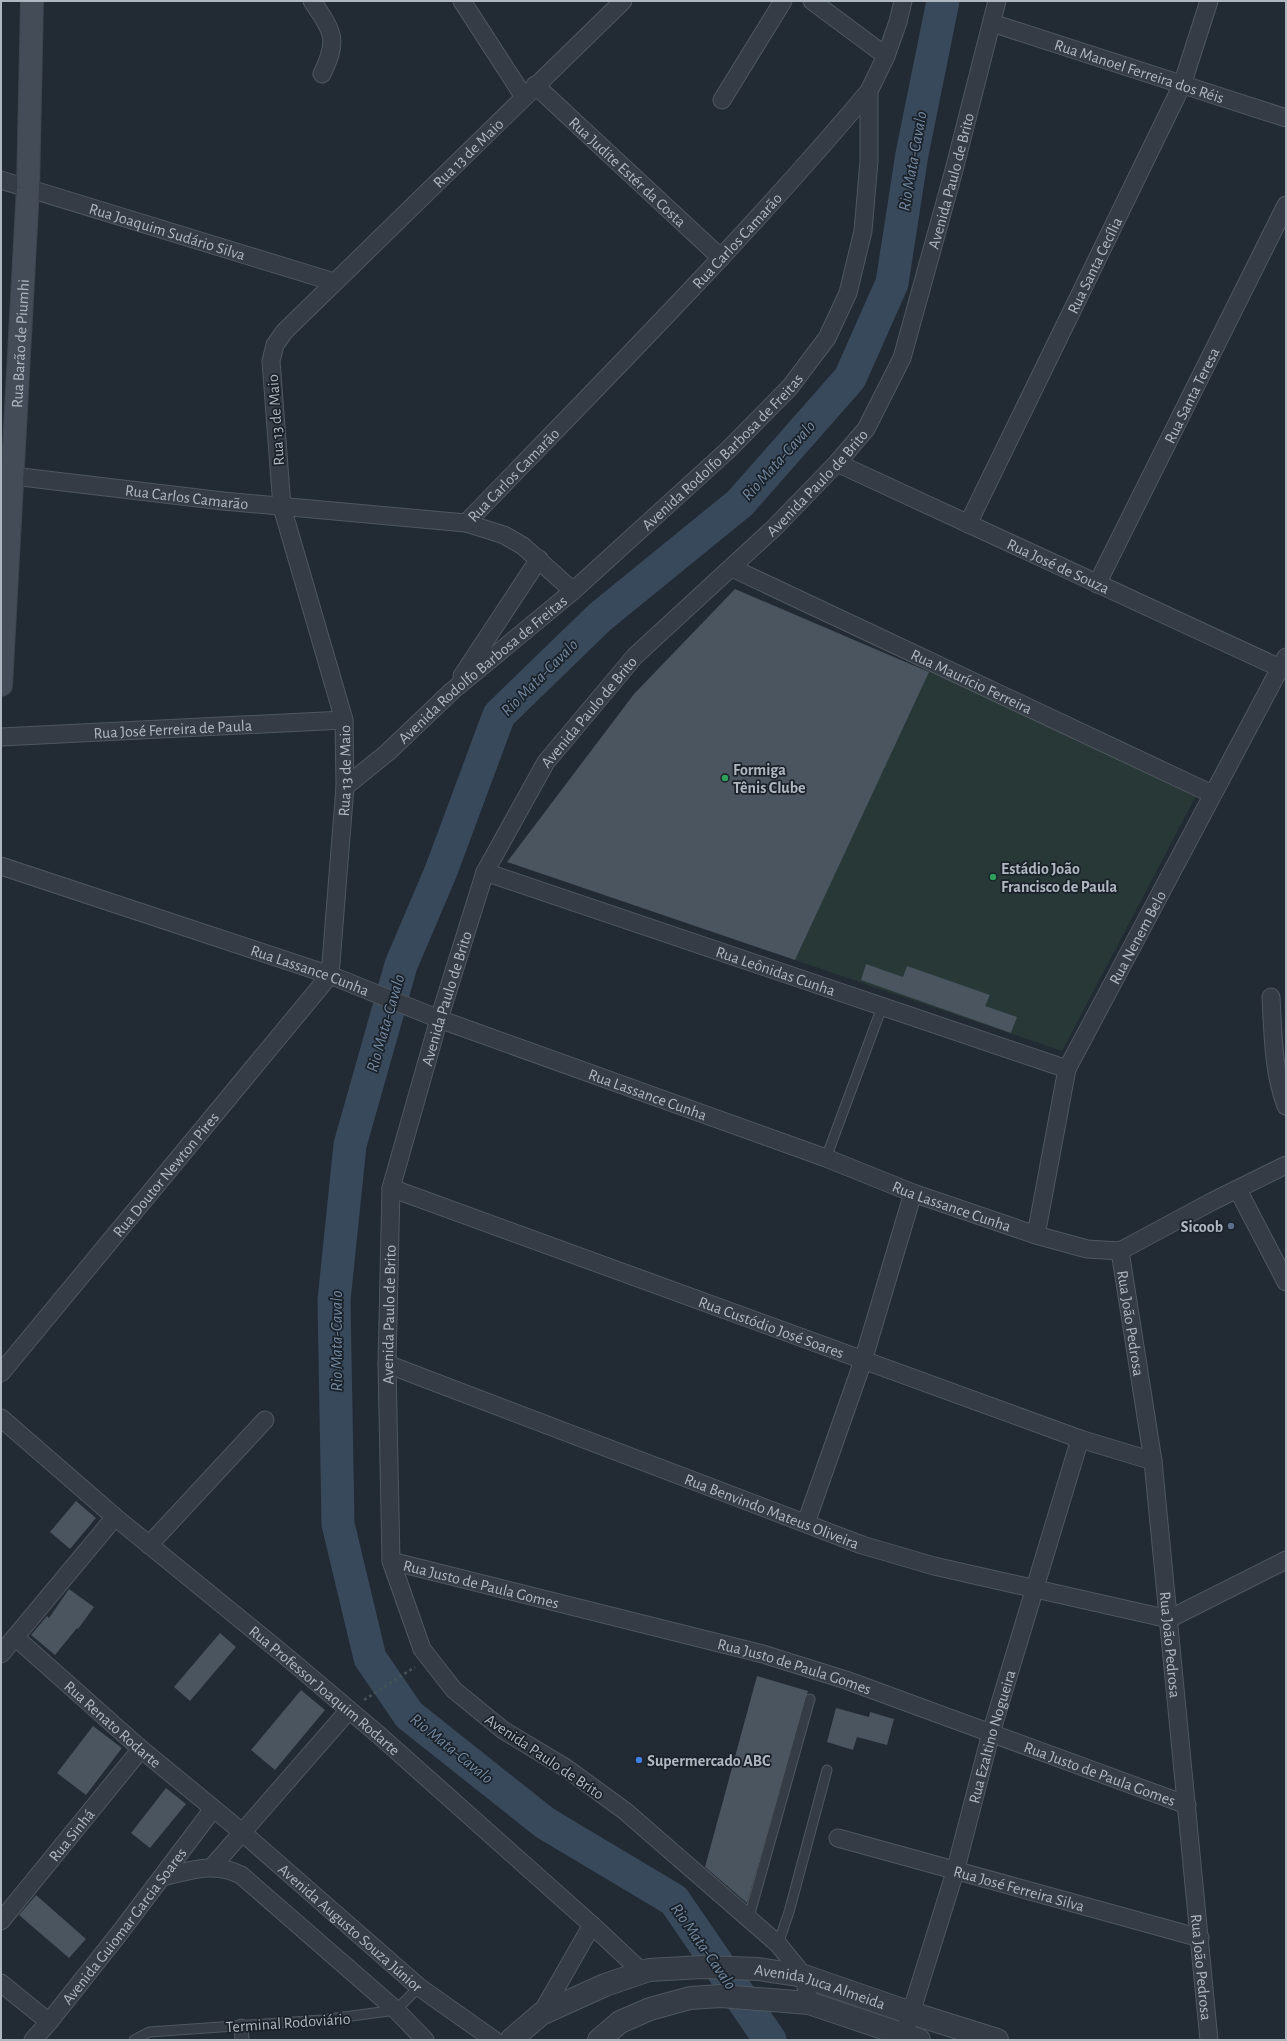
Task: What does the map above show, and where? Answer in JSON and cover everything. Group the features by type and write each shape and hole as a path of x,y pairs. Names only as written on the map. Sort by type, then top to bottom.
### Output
{"main road":[{"name":"Rua Barão de Piumhi","path":"1,685 2,630 13,476 28,188 32,1"}],"street":[{"path":"312,1 328,26 333,42 331,56 322,74"},
{"name":"Rua Judite Estér da Costa","path":"462,1 530,91 721,258"},
{"name":"Rua 13 de Maio","path":"330,975 345,787 344,720 282,507 271,361 275,345 284,332 334,282 623,1"},
{"path":"722,100 783,1"},
{"path":"812,1 886,56"},
{"name":"Avenida Rodolfo Barbosa de Freitas","path":"345,787 388,752 452,691 573,591 733,444 790,386 827,338 848,293 863,231 869,161 868,91 886,56 898,22 903,1"},
{"name":"Avenida Paulo de Brito","path":"804,1976 778,1944 749,1917 626,1811 566,1768 503,1730 454,1690 422,1649 391,1561 387,1364 391,1188 440,1019 485,872 546,762 635,656 774,528 837,463 866,428 902,358 997,1"},
{"name":"Rua Santa Cecília","path":"968,524 1182,85 1209,1"},
{"name":"Rua Manoel Ferreira dos Réis","path":"992,23 1286,118"},
{"name":"Rua Carlos Camarão","path":"13,476 282,507 466,523 721,258 815,155 868,91"},
{"name":"Rua Joaquim Sudário Silva","path":"1,180 334,282"},
{"name":"Rua Santa Teresa","path":"1097,584 1286,206"},
{"name":"Rua José de Souza","path":"837,463 1097,584 1284,665"},
{"path":"466,523 504,535 523,546 573,591"},
{"path":"452,691 539,559"},
{"name":"Rua Maurício Ferreira","path":"732,568 1212,794"},
{"name":"Rua Nenem Belo","path":"1036,1235 1067,1069 1212,794 1284,665"},
{"name":"Rua José Ferreira de Paula","path":"1,737 344,720"},
{"name":"Rua Lassance Cunha","path":"1,866 330,975 440,1019 826,1158 914,1193 1036,1235 1087,1249 1120,1252"},
{"name":"Rua Leônidas Cunha","path":"485,872 1067,1069"},
{"name":"Rua Doutor Newton Pires","path":"1,1373 330,975"},
{"path":"1270,997 1274,1056 1282,1095 1286,1106"},
{"path":"1120,1252 1286,1165"},
{"name":"Rua Custódio José Soares","path":"391,1188 1080,1439 1153,1460"},
{"path":"1238,1190 1286,1282"},
{"path":"806,1523 863,1361 914,1193"},
{"name":"Rua João Pedrosa","path":"1120,1252 1153,1460 1209,2040"},
{"name":"Rua Benvindo Mateus Oliveira","path":"387,1364 862,1545 934,1566 1169,1619"},
{"name":"Rua Professor Joaquim Rodarte","path":"1,1418 115,1517 349,1710 645,1971"},
{"path":"150,1545 265,1420"},
{"name":"Rua Ezaltino Nogueira","path":"912,2038 911,2013 955,1872 991,1733 1080,1439"},
{"path":"1,1654 115,1517"},
{"path":"1169,1619 1286,1560"},
{"name":"Rua Justo de Paula Gomes","path":"391,1561 763,1654 846,1680 1187,1805"},
{"name":"Rua Renato Rodarte","path":"15,1637 141,1749 213,1809"},
{"path":"212,1866 349,1710"},
{"name":"Rua Sinhá","path":"1,1921 141,1749"},
{"name":"Avenida Augusto Souza Júnior","path":"213,1809 242,1832 419,1988 494,2040"},
{"name":"Avenida Guiomar Garcia Soares","path":"32,2040 49,2022 213,1809"},
{"name":"Rua José Ferreira Silva","path":"838,1838 955,1872 1200,1938"},
{"name":"Avenida Augusto Souza Júnior","path":"162,1877 212,1866 231,1870 241,1875 396,2010 425,2040"},
{"path":"541,2014 592,1925"},
{"name":"Avenida Juca Almeida","path":"511,2040 541,2014 605,1985 645,1971 702,1967 758,1969 804,1976 911,2013 997,2040"},
{"path":"803,2002 804,1976"},
{"path":"1,1983 49,2022"},
{"name":"Avenida Juca Almeida","path":"599,2040 620,2022 650,2009 690,1998 721,1996 803,2002 912,2038"},
{"path":"241,2026 242,2040"}],"lane":[{"path":"826,1158 882,1006"},
{"path":"749,1917 810,1699"},
{"path":"778,1944 790,1912 827,1770"},
{"path":"396,2010 419,1988"},
{"name":"Terminal Rodoviário","path":"134,2040 149,2032 350,2017 396,2010"}],"path":[{"path":"371,1696 411,1670"}],"shaded area":[{"name":"Estádio João Francisco de Paula","path":"929,670 1197,794 1062,1051 795,960"}],"building":[{"name":"Formiga Tênis Clube","path":"735,589 929,672 795,960 507,862 634,694"},
{"path":"866,964 903,977 907,966 990,995 985,1006 1017,1017 1011,1033 861,980"},
{"path":"76,1501 96,1518 70,1549 50,1532"},
{"path":"69,1589 94,1607 78,1629 77,1628 55,1655 31,1635 47,1616 49,1618"},
{"path":"220,1633 236,1647 190,1701 174,1687"},
{"path":"757,1676 808,1691 747,1903 705,1867"},
{"path":"301,1690 325,1710 275,1770 251,1750"},
{"path":"836,1708 869,1717 870,1712 894,1719 887,1745 857,1737 853,1750 827,1742"},
{"path":"93,1726 122,1748 86,1795 57,1773"},
{"path":"166,1788 186,1804 150,1848 131,1833"},
{"path":"36,1895 86,1939 69,1958 19,1915"}],"waterway":[{"name":"Rio Mata-Cavalo","path":"770,2040 674,1900 545,1823 409,1715 370,1658 338,1524 334,1300 350,1145 401,965 441,871 499,715 600,617 740,503 850,378 892,283 912,154 943,1"}],"place":[{"name":"Formiga Tênis Clube","path":"725,778"},
{"name":"Estádio João Francisco de Paula","path":"993,877"},
{"name":"Sicoob","path":"1231,1226"},
{"name":"Supermercado ABC","path":"639,1760"}]}
